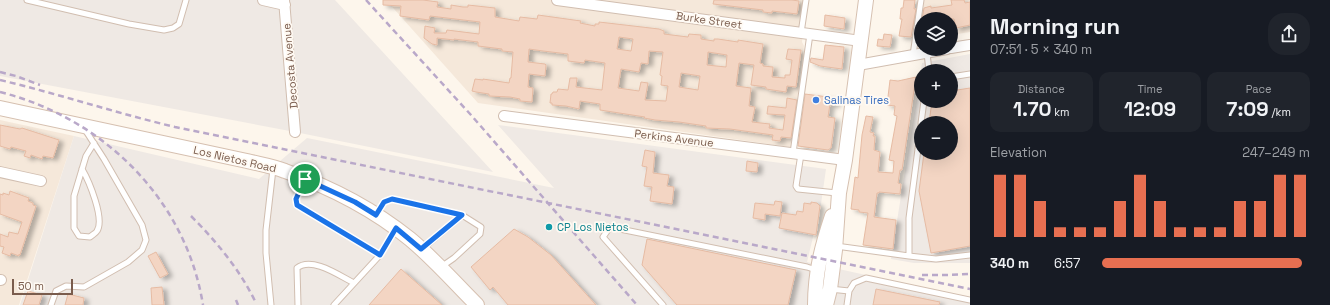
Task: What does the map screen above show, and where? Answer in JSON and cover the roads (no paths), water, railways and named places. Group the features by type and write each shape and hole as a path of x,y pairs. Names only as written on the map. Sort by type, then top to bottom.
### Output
{"street":[{"path":"263,0 284,3"},
{"name":"Burke Street","path":"557,0 603,3 861,41"},
{"path":"826,305 830,289 829,245 845,160 866,0"},
{"name":"Decosta Avenue","path":"284,3 295,132"},
{"path":"958,47 970,45"},
{"path":"858,65 913,55"},
{"name":"Los Nietos Road","path":"0,108 284,170 355,202 396,228 441,268 477,305"},
{"name":"Perkins Avenue","path":"504,116 845,160"},
{"path":"0,172 40,182"},
{"path":"816,305 815,288 817,270 829,245"}],"lane":[{"path":"27,0 129,24 164,30 173,28 179,24 186,0"},
{"path":"806,0 806,33 796,186 798,189 839,193"},
{"path":"913,55 921,0"},
{"path":"958,76 970,74"},
{"path":"51,305 56,291 66,286 84,287 128,262 142,250 146,240 142,225 104,159 82,126"},
{"path":"82,169 90,181 100,220 97,231 90,237 79,236 74,228 74,196 82,169 86,156 94,143"},
{"path":"908,256 909,218 916,160"},
{"path":"271,305 266,253 266,230 274,168"},
{"path":"305,179 296,199 297,205 380,255"},
{"path":"376,215 384,202 392,199 462,215 481,227 480,234 441,268"},
{"path":"421,249 462,215"},
{"path":"663,305 603,237 610,227 726,249 807,266 817,270"},
{"path":"334,305 380,255 396,228"},
{"path":"829,245 936,259 970,255"},
{"path":"298,305 297,268 301,265 319,265 354,283"},
{"path":"847,305 849,291 854,283 866,278 970,300"},
{"path":"815,288 849,291"}],"railway":[{"path":"366,0 471,115 637,305"},
{"path":"0,72 40,85"},
{"path":"0,80 175,127 970,289"},
{"path":"0,92 38,104 73,121 105,143 134,168 158,198 179,231 194,266 203,305"},
{"path":"191,216 227,257 243,279 256,303"},
{"path":"922,275 970,274"},
{"path":"236,300 238,305"}],"place":[{"name":"Salinas Tires","path":"816,100"},
{"name":"CP Los Nietos","path":"549,227"}]}
